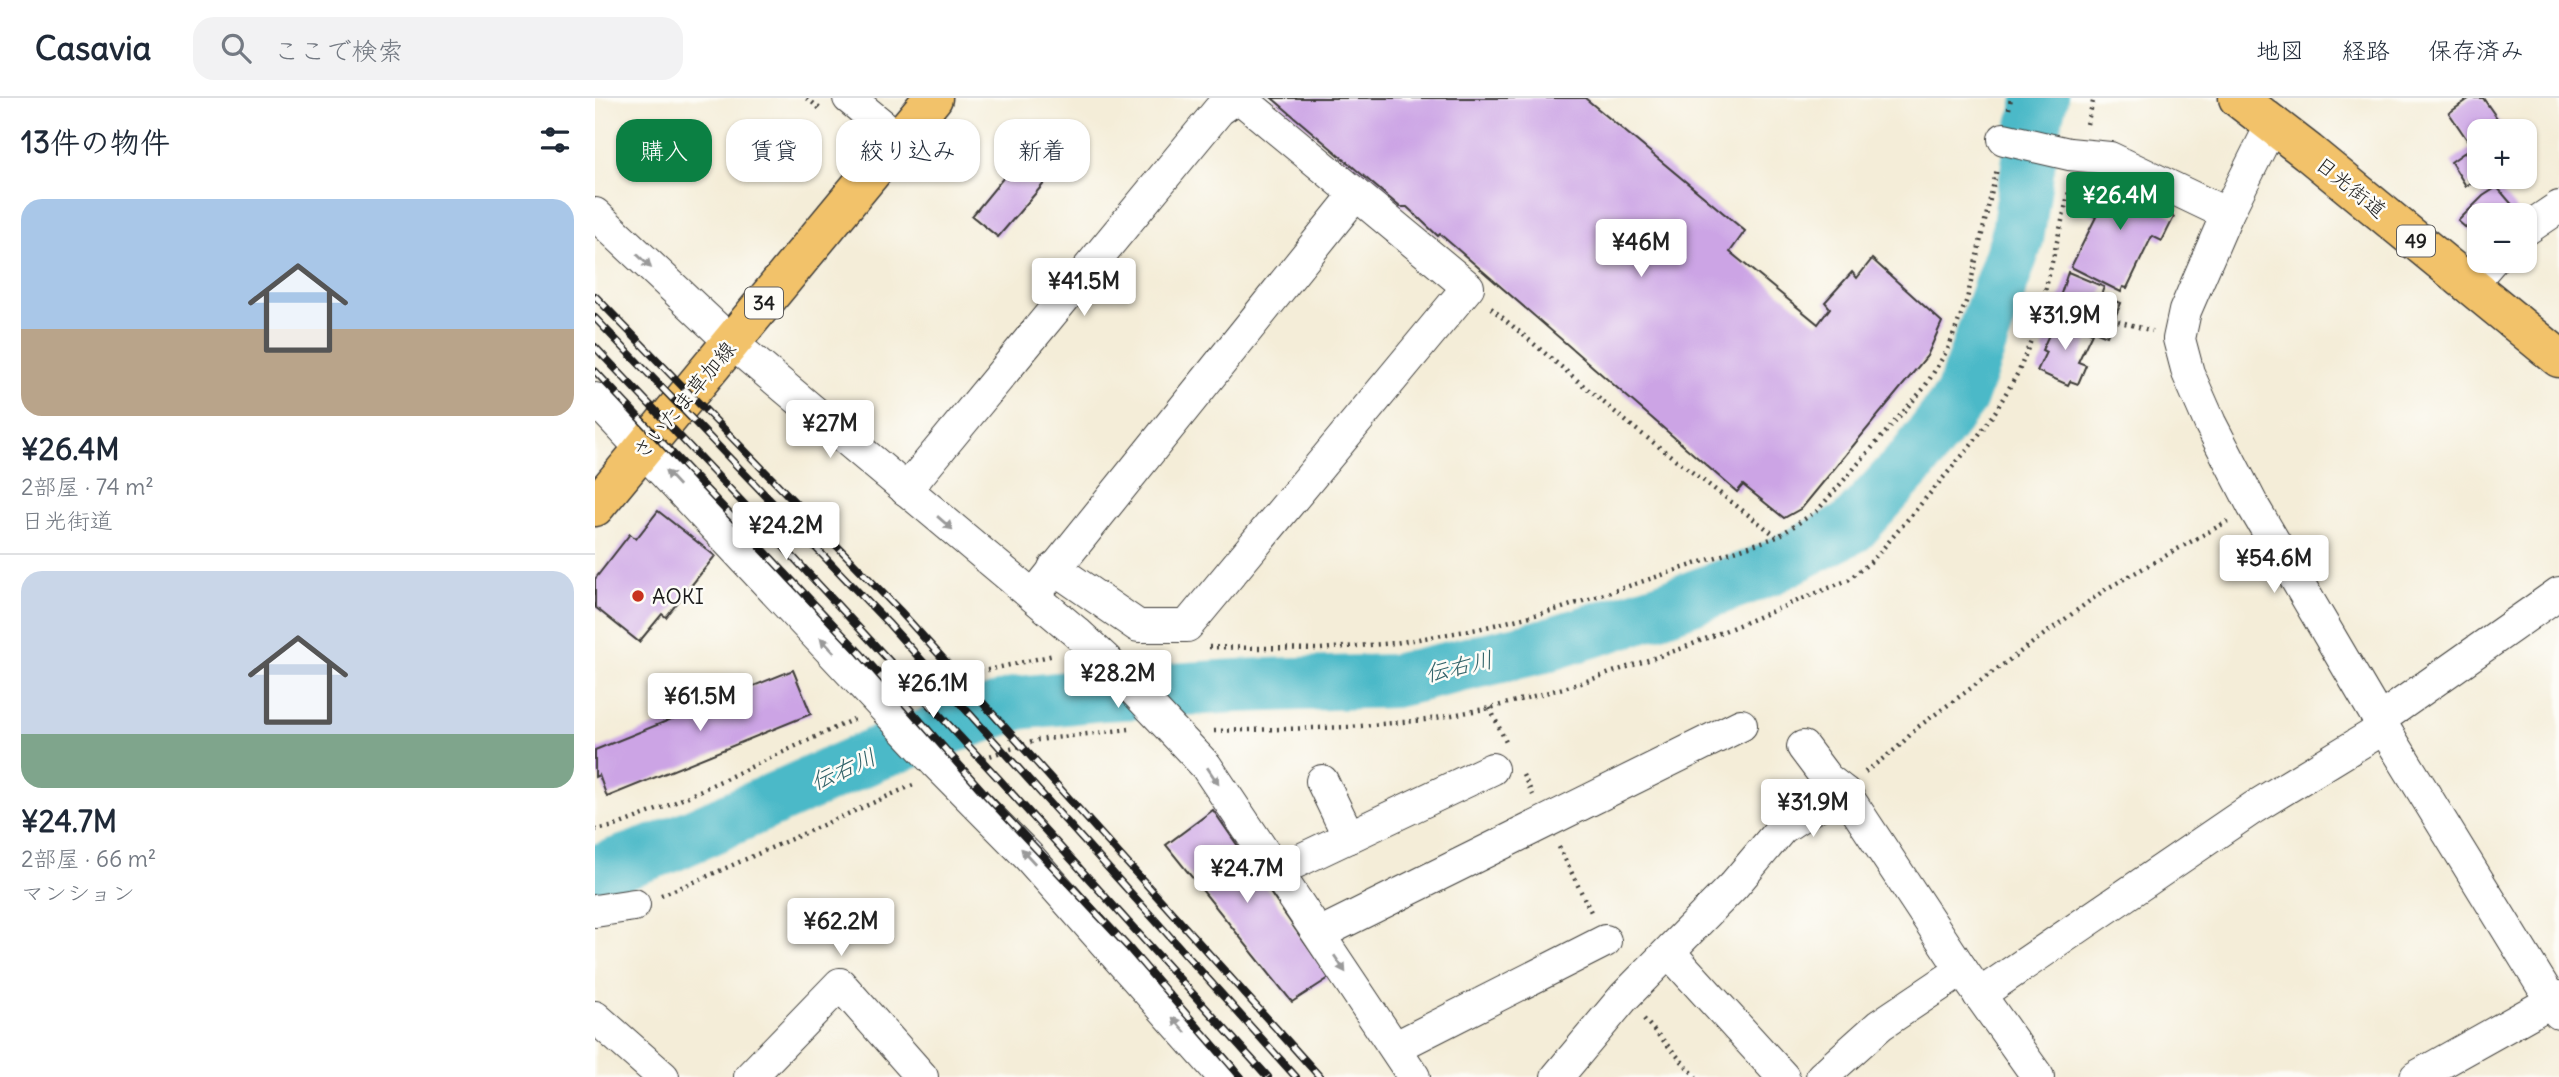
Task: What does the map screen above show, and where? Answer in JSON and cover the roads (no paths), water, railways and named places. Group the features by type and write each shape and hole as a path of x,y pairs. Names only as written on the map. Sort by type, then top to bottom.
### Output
{"main road":[{"name":"さいたま草加線","path":"916,119 933,98"},
{"name":"日光街道","path":"2238,98 2467,263"},
{"name":"さいたま草加線","path":"595,507 864,182"},
{"name":"日光街道","path":"2481,273 2559,358"}],"street":[{"path":"849,98 875,119"},
{"path":"906,490 1225,101 1356,194 1468,287 1187,626 1138,625 1054,568"},
{"path":"2272,124 2227,214 2185,311 2179,339 2188,373 2210,423 2253,506 2382,724 2556,1004 2416,1077"},
{"path":"2004,139 2074,154 2110,158 2227,214"},
{"path":"1034,597 1054,568 1356,194"},
{"path":"2537,222 2559,207"},
{"path":"595,214 731,343 1077,633 1171,728 1206,766 1414,1077"},
{"path":"595,399 894,705 943,770 1028,856 1224,1077"},
{"path":"1822,1077 1880,1025 1971,983 2253,808 2382,724 2559,593"},
{"path":"1319,934 1741,725"},
{"path":"1803,747 1827,779 1845,793 1971,983 2038,1077"},
{"path":"1277,871 1492,769"},
{"path":"1322,781 1349,836"},
{"path":"1557,1077 1624,997 1734,885 1782,828 1814,807 1845,793"},
{"path":"595,911 634,905"},
{"path":"1396,1047 1605,941"},
{"path":"1669,952 1783,1077"},
{"path":"750,1077 840,984 922,1077"},
{"path":"595,1017 663,1077"}],"waterway":[{"name":"伝右川","path":"595,872 667,847 876,754 1018,703 1104,694 1238,686 1394,681 1540,647 1662,609 1767,570 1852,527 1913,460 1961,397 2017,239 2034,126 2041,98"}],"railway":[{"path":"595,296 900,611 1320,1077"},
{"path":"595,318 888,623 1296,1077"},
{"path":"595,347 998,778 1268,1077"},
{"path":"595,371 860,653 984,793 1128,947 1241,1077"}],"place":[{"name":"AOKI","path":"638,596"}]}
